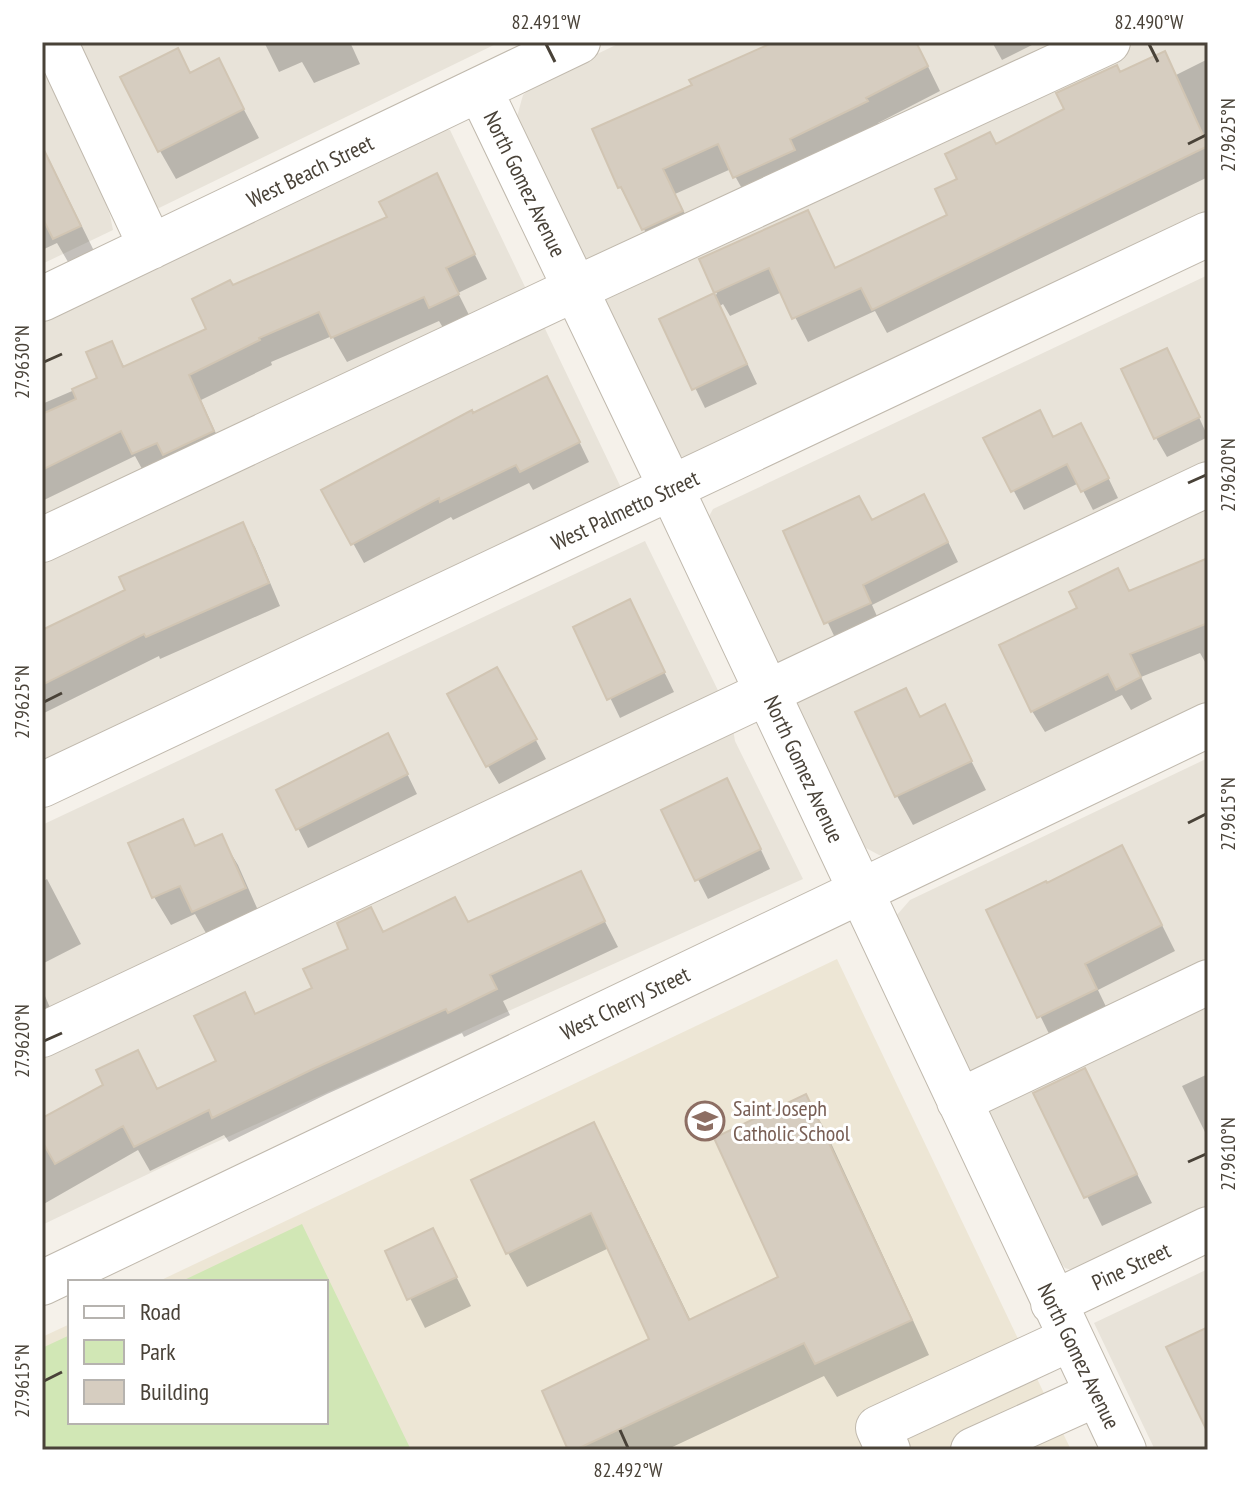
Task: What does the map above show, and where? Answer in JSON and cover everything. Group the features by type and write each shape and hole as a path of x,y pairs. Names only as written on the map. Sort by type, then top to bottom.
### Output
{"street":[{"path":"55,42 151,247"},
{"name":"West Beach Street","path":"42,299 578,42"},
{"path":"42,540 1108,42"},
{"name":"North Gomez Avenue","path":"480,90 1124,1450"},
{"name":"West Palmetto Street","path":"42,785 1208,234"},
{"path":"42,1035 1208,484"},
{"name":"West Cherry Street","path":"42,1283 1208,725"},
{"path":"959,1101 1208,982"},
{"name":"Pine Street","path":"888,1450 878,1428 1062,1321 1208,1229"},
{"path":"973,1450 1097,1394"}],"shaded area":[{"path":"72,42 500,42 159,208 150,204"},
{"path":"622,42 1208,42 1208,220 698,459 683,457 672,451 515,124 523,95 535,84"},
{"path":"42,61 93,170 113,230 42,264"},
{"path":"443,129 450,130 624,494 42,767 42,322"},
{"path":"1208,275 1208,707 891,858 866,848 707,520 713,509"},
{"path":"645,541 731,717 735,741 803,879 192,1153 42,1225 42,825"},
{"path":"1208,758 1208,1214 1083,1273 1065,1268 1057,1258 896,916 910,900"},
{"name":"Saint Joseph Catholic School","path":"837,959 1071,1450 42,1450 42,1337 68,1325 68,1424 328,1424 328,1280 161,1280"},
{"path":"1208,1269 1208,1450 1155,1450 1094,1323"}],"green space":[{"path":"302,1224 411,1450 42,1450 42,1348 68,1336 68,1424 328,1424 328,1280 184,1280"}],"building":[{"path":"774,42 916,42 928,66 866,98 868,101 790,139 795,150 733,178 718,144 663,169 683,211 642,230 621,187 618,188 592,129 692,85 689,80"},
{"path":"178,48 190,73 219,58 244,109 158,152 120,77"},
{"path":"1165,51 1208,146 872,310 861,288 792,319 769,268 714,293 699,259 808,210 835,268 947,215 935,189 957,179 945,154 990,132 996,144 1064,109 1056,93 1117,65 1120,72"},
{"path":"42,146 81,226 53,239 42,217"},
{"path":"437,173 475,254 446,268 459,294 429,308 424,297 331,338 319,312 259,338 189,375 214,431 163,455 157,443 132,454 121,431 42,470 42,414 76,399 72,389 97,378 86,352 112,341 123,367 206,329 192,299 230,280 233,285 387,217 379,202"},
{"path":"714,293 747,364 692,390 659,319"},
{"path":"1167,348 1200,417 1154,439 1121,369"},
{"path":"547,376 580,442 520,472 516,465 440,502 439,498 351,545 321,490 472,410 473,413"},
{"path":"1040,410 1053,437 1081,423 1109,478 1081,492 1067,464 1011,492 983,438"},
{"path":"924,494 948,542 863,585 871,603 824,624 783,531 859,496 872,520"},
{"path":"243,522 269,583 146,637 144,634 42,685 42,630 125,590 119,577"},
{"path":"1208,558 1208,623 1130,654 1141,677 1116,690 1108,674 1031,712 999,645 1077,608 1069,592 1118,568 1129,591"},
{"path":"630,599 665,672 607,700 573,627"},
{"path":"497,667 537,739 486,767 447,694"},
{"path":"906,688 920,717 945,704 972,761 895,797 855,712"},
{"path":"388,733 408,774 296,830 276,790"},
{"path":"727,778 761,849 695,881 661,810"},
{"path":"183,819 195,846 222,834 246,888 192,912 180,886 152,898 128,843"},
{"path":"1122,845 1162,925 1085,964 1097,989 1037,1018 986,910"},
{"path":"581,871 605,921 490,975 497,989 448,1013 446,1009 313,1069 212,1118 209,1110 134,1147 123,1126 55,1164 42,1141 42,1118 103,1085 96,1070 138,1050 157,1089 216,1061 194,1016 245,992 255,1014 312,988 303,969 348,949 337,923 371,907 383,932 455,897 468,922"},
{"path":"1085,1068 1137,1174 1084,1198 1033,1093"},
{"path":"806,1094 912,1320 815,1364 804,1343 575,1450 568,1450 542,1391 649,1339 591,1213 506,1254 471,1180 594,1122 689,1320 778,1277 714,1138"},
{"path":"433,1228 457,1277 407,1300 385,1251"},
{"path":"1208,1327 1208,1433 1166,1347"}],"place":[{"name":"Saint Joseph Catholic School","path":"705,1121"}]}
